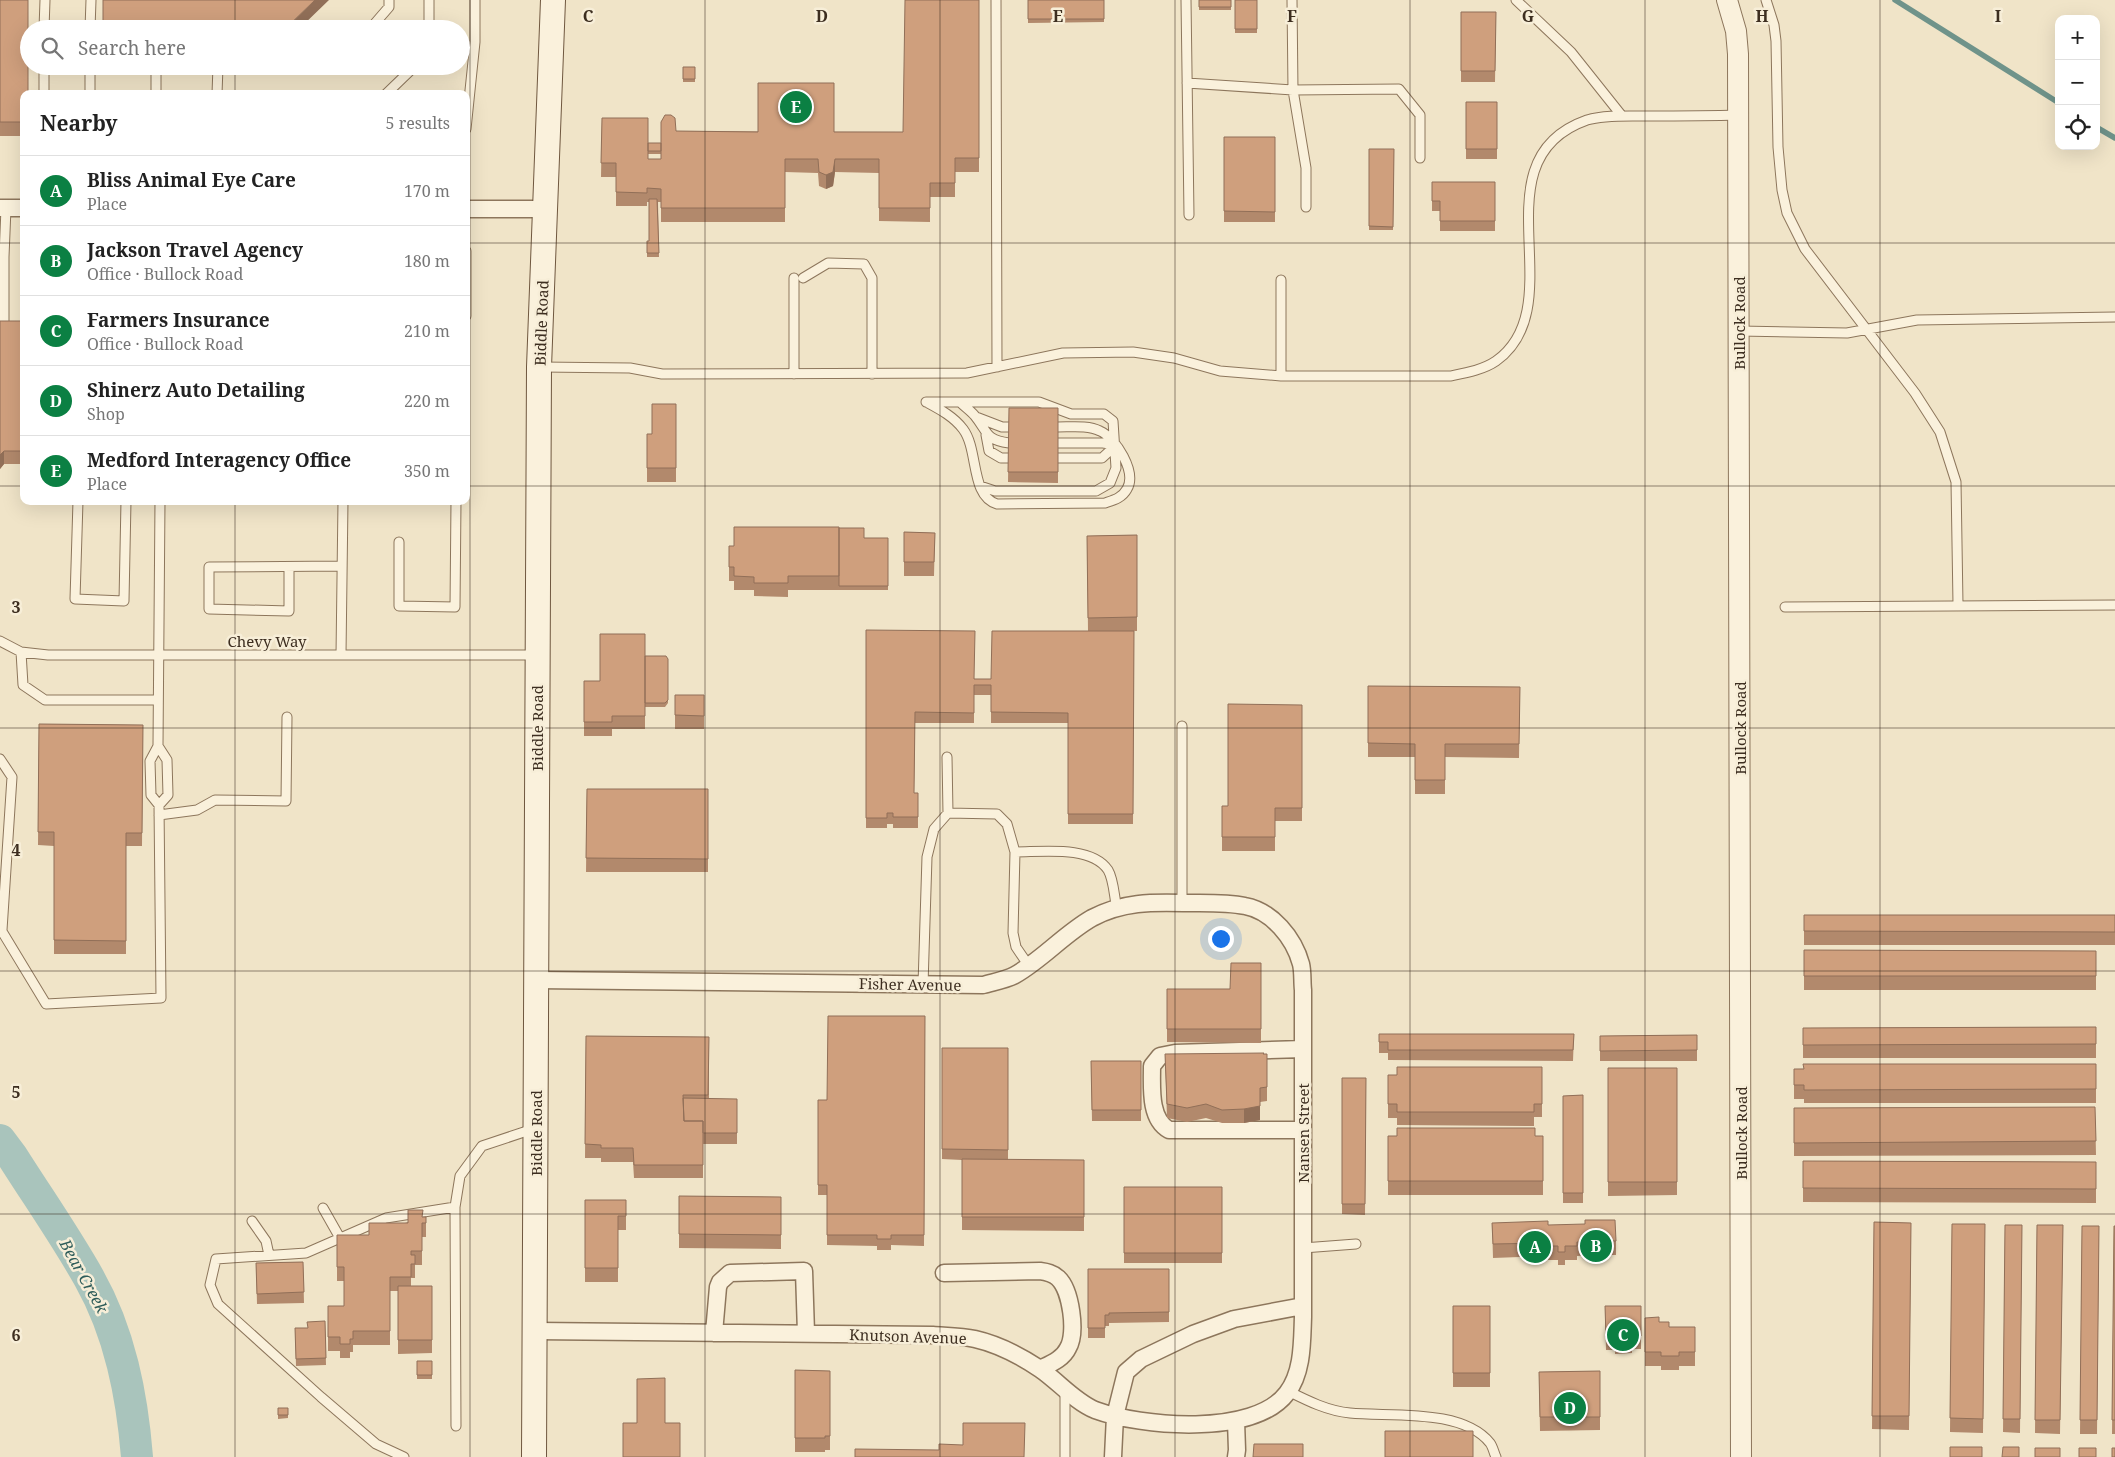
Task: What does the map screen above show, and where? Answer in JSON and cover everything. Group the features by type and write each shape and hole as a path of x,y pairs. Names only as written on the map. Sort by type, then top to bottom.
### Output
{"main road":[{"name":"Biddle Road","path":"534,1457 539,367 553,0"}],"street":[{"name":"Bullock Road","path":"1727,0 1736,31 1738,115 1741,1457"},
{"path":"3,208 20,208"},
{"path":"470,209 544,210"},
{"name":"Fisher Avenue","path":"536,980 983,985 1014,976 1085,923 1117,909 1143,902 1231,904 1247,906 1260,911"},
{"name":"Nansen Street","path":"1260,911 1273,920 1285,933 1296,949 1301,965 1304,1306 1298,1371"},
{"path":"1303,1049 1175,1053 1160,1056 1152,1066 1152,1074 1155,1115 1161,1126 1169,1130 1303,1130"},
{"path":"714,1332 718,1287 720,1282 730,1274 804,1271 806,1333"},
{"path":"944,1274 1040,1271 1053,1274 1060,1279 1069,1298 1072,1334 1068,1348 1058,1360 1040,1369"},
{"path":"1113,1457 1115,1416 1126,1372 1141,1359 1193,1334 1234,1319 1304,1306"},
{"name":"Knutson Avenue","path":"535,1331 934,1335 975,1339 996,1346 1040,1369 1093,1409 1140,1422 1236,1422 1271,1408 1288,1391 1298,1371"},
{"path":"1236,1422 1236,1457"}],"lane":[{"path":"44,20 45,0"},
{"path":"90,20 91,0"},
{"path":"378,20 389,8 389,0"},
{"path":"429,0 429,20"},
{"path":"470,90 474,42 474,0"},
{"path":"996,0 998,367"},
{"path":"1186,0 1189,214"},
{"path":"1292,0 1293,90 1306,168 1306,206"},
{"path":"1516,0 1571,52 1622,116"},
{"path":"1766,0 1774,25 1776,41 1778,147 1782,190 1787,213 1805,249 1915,393 1940,432 1956,482 1958,604"},
{"path":"44,75 44,90"},
{"path":"90,75 90,90"},
{"path":"156,75 156,90"},
{"path":"217,90 218,75"},
{"path":"390,90 406,75"},
{"path":"1187,83 1293,90 1399,89 1420,115 1420,158"},
{"path":"539,367 630,368 662,374 968,373 1063,353 1133,352 1174,358 1220,371 1281,376 1450,376 1474,371 1496,361 1516,341 1525,318 1529,295 1529,191 1534,168 1547,147 1565,130 1589,120 1622,116 1738,115"},
{"path":"0,327 4,327 3,208"},
{"path":"794,374 798,278 828,263 864,264 872,278 872,374"},
{"path":"1281,280 1281,376"},
{"path":"1739,331 1848,333 1882,325 1917,320 2115,317"},
{"path":"980,486 996,491 1096,491 1110,483 1116,468 1116,445 1113,421 1104,414 1071,414 1039,402 926,402 948,414 963,428 971,443 981,492 988,501 997,504 1105,503 1119,499 1128,489 1130,476 1126,461 1116,445 1102,431 1087,427 1058,427"},
{"path":"960,402 976,417 986,435 989,451 1001,458 1009,458"},
{"path":"976,417 1002,427 1009,427"},
{"path":"986,435 999,442 1009,443"},
{"path":"1058,443 1103,443 1116,445"},
{"path":"1058,458 1102,458 1116,445"},
{"path":"78,505 75,599 124,601 126,505"},
{"path":"159,805 150,795 150,761 158,746 160,505"},
{"path":"341,655 343,505"},
{"path":"399,542 399,606 455,607 456,505"},
{"path":"288,567 289,611 210,608 209,567 342,566"},
{"path":"1785,607 1897,607 1958,604 2115,605"},
{"name":"Chevy Way","path":"0,641 21,652 48,655 537,655"},
{"path":"21,652 23,685 45,700 158,700"},
{"path":"159,815 197,810 215,800 286,800 287,717"},
{"path":"1182,726 1182,903"},
{"path":"0,759 12,777 1,929 46,1004 161,998 159,805 168,795 167,760 158,746"},
{"path":"923,985 927,857 934,830 948,813 947,756"},
{"path":"948,813 997,814 1007,824 1015,852 1013,933 1016,947 1029,966"},
{"path":"1015,852 1081,853 1098,859 1109,872 1117,909"},
{"path":"456,1426 455,1207 460,1176 482,1146 536,1128"},
{"path":"404,1457 376,1444 321,1397 218,1304 210,1285 216,1259 306,1253 386,1218 455,1207"},
{"path":"323,1208 340,1238"},
{"path":"252,1221 266,1241 269,1255"},
{"path":"1303,1248 1356,1244"},
{"path":"1065,1389 1065,1457"},
{"path":"1288,1391 1316,1405 1349,1413 1442,1418 1468,1427 1481,1435 1490,1443 1496,1457"}],"building":[{"path":"0,0 28,0 28,20 20,20 20,75 28,75 28,90 20,90 20,122 0,122"},
{"path":"103,0 315,0 294,20 103,20"},
{"path":"905,0 979,0 979,158 955,158 955,183 930,183 930,208 879,208 879,159 835,159 833,172 826,175 819,172 818,159 785,159 785,208 661,208 661,189 647,188 647,193 616,192 616,163 601,163 602,118 648,118 648,159 661,159 661,122 665,115 671,115 675,118 676,131 758,132 758,83 834,83 834,132 903,132"},
{"path":"1028,0 1104,0 1104,19 1028,19"},
{"path":"1199,0 1231,0 1231,7 1199,7"},
{"path":"1235,0 1257,0 1257,29 1235,29"},
{"path":"1461,12 1496,12 1495,71 1461,71"},
{"path":"683,67 695,67 695,79 683,79"},
{"path":"1466,102 1497,102 1497,149 1466,149"},
{"path":"1224,137 1275,137 1275,212 1224,211"},
{"path":"648,143 661,143 661,151 648,151"},
{"path":"1369,149 1394,149 1393,227 1369,226"},
{"path":"1432,182 1495,182 1495,221 1440,221 1440,201 1432,201"},
{"path":"649,199 657,199 659,253 647,253 647,241 649,241"},
{"path":"0,321 20,321 20,451 4,451 0,455"},
{"path":"652,404 676,404 676,468 647,468 647,434 652,434"},
{"path":"1009,408 1058,408 1058,472 1008,472"},
{"path":"734,527 839,527 839,576 788,576 788,583 754,583 754,577 734,576 734,567 729,567 729,546 734,546"},
{"path":"839,528 864,528 864,538 888,538 888,586 839,586"},
{"path":"904,532 935,533 934,562 904,562"},
{"path":"1137,535 1137,617 1088,618 1087,536"},
{"path":"866,630 975,631 974,679 991,679 992,631 1134,631 1133,814 1068,814 1068,713 991,712 991,685 974,685 974,713 915,712 914,793 918,793 918,817 893,817 893,813 887,813 887,818 866,818"},
{"path":"600,634 645,634 645,716 612,716 612,722 584,722 584,681 600,681"},
{"path":"645,656 666,656 668,659 668,700 665,703 645,703"},
{"path":"1368,686 1520,687 1519,744 1445,744 1445,780 1415,780 1415,744 1368,743"},
{"path":"675,695 704,695 704,716 675,715"},
{"path":"1228,704 1302,705 1302,808 1275,808 1275,837 1222,837 1222,806 1228,806"},
{"path":"39,724 143,725 142,833 126,833 126,941 54,940 54,832 38,832"},
{"path":"587,789 708,789 708,859 586,858"},
{"path":"1804,915 2115,915 2115,932 1804,931"},
{"path":"1804,950 2096,951 2096,976 1804,976"},
{"path":"1231,963 1261,963 1261,1029 1167,1029 1167,989 1230,989"},
{"path":"828,1016 925,1016 924,1235 891,1235 891,1239 877,1239 877,1235 827,1235 827,1185 818,1185 818,1100 827,1100"},
{"path":"2096,1027 2096,1044 1803,1045 1803,1028"},
{"path":"1379,1034 1574,1034 1573,1050 1388,1050 1388,1042 1379,1042"},
{"path":"1697,1035 1697,1050 1600,1051 1600,1036"},
{"path":"586,1036 709,1037 708,1095 683,1095 684,1121 703,1121 703,1165 634,1165 633,1148 601,1148 601,1145 585,1144"},
{"path":"942,1048 1008,1048 1008,1150 942,1149"},
{"path":"1165,1054 1267,1054 1267,1087 1260,1088 1260,1106 1222,1110 1206,1104 1187,1108 1167,1104"},
{"path":"1091,1061 1141,1061 1141,1110 1092,1110"},
{"path":"1803,1064 2096,1064 2096,1089 1804,1090 1804,1085 1794,1085 1794,1069 1804,1069"},
{"path":"1397,1067 1542,1067 1542,1104 1534,1104 1534,1112 1397,1112 1397,1104 1388,1104 1388,1075 1397,1075"},
{"path":"1608,1068 1677,1068 1677,1182 1608,1182"},
{"path":"1342,1078 1366,1078 1365,1204 1342,1204"},
{"path":"1583,1095 1583,1193 1563,1193 1563,1096"},
{"path":"683,1098 737,1099 737,1133 703,1133 703,1121 684,1121"},
{"path":"2095,1107 2096,1141 1794,1143 1794,1108"},
{"path":"1397,1128 1535,1128 1535,1136 1543,1136 1543,1181 1388,1181 1388,1136 1397,1136"},
{"path":"962,1159 1084,1160 1084,1217 962,1217"},
{"path":"1803,1161 2096,1162 2096,1189 1803,1188"},
{"path":"1124,1187 1222,1187 1222,1253 1124,1253"},
{"path":"679,1196 781,1197 781,1235 679,1234"},
{"path":"585,1200 626,1200 626,1216 618,1216 618,1268 585,1268"},
{"path":"408,1210 423,1210 422,1217 426,1217 426,1223 422,1223 422,1251 411,1251 411,1255 415,1255 415,1264 411,1264 411,1277 390,1277 390,1331 353,1331 353,1339 350,1339 350,1344 340,1344 340,1337 328,1337 328,1306 344,1306 344,1267 337,1267 337,1235 369,1235 369,1223 408,1223"},
{"path":"1585,1220 1615,1220 1616,1241 1604,1241 1605,1247 1597,1248 1597,1241 1577,1242 1577,1246 1565,1246 1565,1252 1558,1252 1558,1246 1546,1246 1546,1243 1493,1244 1492,1223 1548,1221 1548,1225 1585,1224"},
{"path":"1874,1222 1911,1223 1909,1416 1872,1416"},
{"path":"1952,1224 1985,1224 1983,1419 1950,1418"},
{"path":"2005,1225 2022,1225 2020,1419 2003,1419"},
{"path":"2037,1225 2063,1225 2060,1420 2035,1420"},
{"path":"2082,1226 2099,1226 2097,1420 2080,1420"},
{"path":"2114,1226 2115,1420 2112,1420"},
{"path":"303,1262 304,1292 257,1294 256,1263"},
{"path":"1088,1269 1169,1269 1169,1312 1109,1313 1109,1315 1105,1315 1105,1328 1088,1328"},
{"path":"398,1286 432,1286 432,1340 398,1340"},
{"path":"1453,1306 1490,1306 1490,1373 1453,1373"},
{"path":"1605,1306 1641,1306 1641,1336 1632,1336 1632,1340 1615,1340 1615,1337 1606,1337"},
{"path":"1659,1317 1659,1322 1669,1322 1669,1327 1695,1327 1695,1352 1679,1352 1679,1356 1661,1356 1661,1352 1645,1352 1645,1318"},
{"path":"325,1321 326,1358 296,1359 295,1328 308,1328 307,1322"},
{"path":"417,1361 432,1361 432,1375 417,1375"},
{"path":"795,1370 830,1371 830,1436 825,1436 825,1438 795,1438"},
{"path":"1600,1371 1600,1417 1540,1417 1539,1372"},
{"path":"665,1378 665,1423 680,1423 680,1457 623,1457 623,1423 637,1423 637,1379"},
{"path":"278,1408 288,1408 288,1415 278,1415"},
{"path":"963,1423 1025,1423 1024,1457 855,1457 855,1449 939,1450 939,1444 963,1445"},
{"path":"1385,1431 1473,1431 1473,1457 1385,1457"},
{"path":"1254,1444 1303,1444 1303,1457 1253,1457"},
{"path":"1950,1447 1982,1447 1982,1457 1950,1457"},
{"path":"2003,1447 2019,1447 2019,1457 2002,1457"},
{"path":"2035,1448 2060,1448 2060,1457 2035,1457"},
{"path":"2079,1448 2096,1448 2096,1457 2079,1457"},
{"path":"2112,1448 2115,1448 2115,1457 2112,1457"}],"waterway":[{"path":"1895,0 2055,100"},
{"path":"2100,129 2115,138"},
{"name":"Bear Creek","path":"0,1140 61,1232 100,1299 109,1320 123,1365 132,1411 137,1457"}],"place":[{"name":"Medford Interagency Office","path":"796,107"},
{"name":"Jackson Travel Agency","path":"1596,1246"},
{"name":"Bliss Animal Eye Care","path":"1535,1247"},
{"name":"Farmers Insurance","path":"1623,1335"},
{"name":"Shinerz Auto Detailing","path":"1570,1408"}]}
